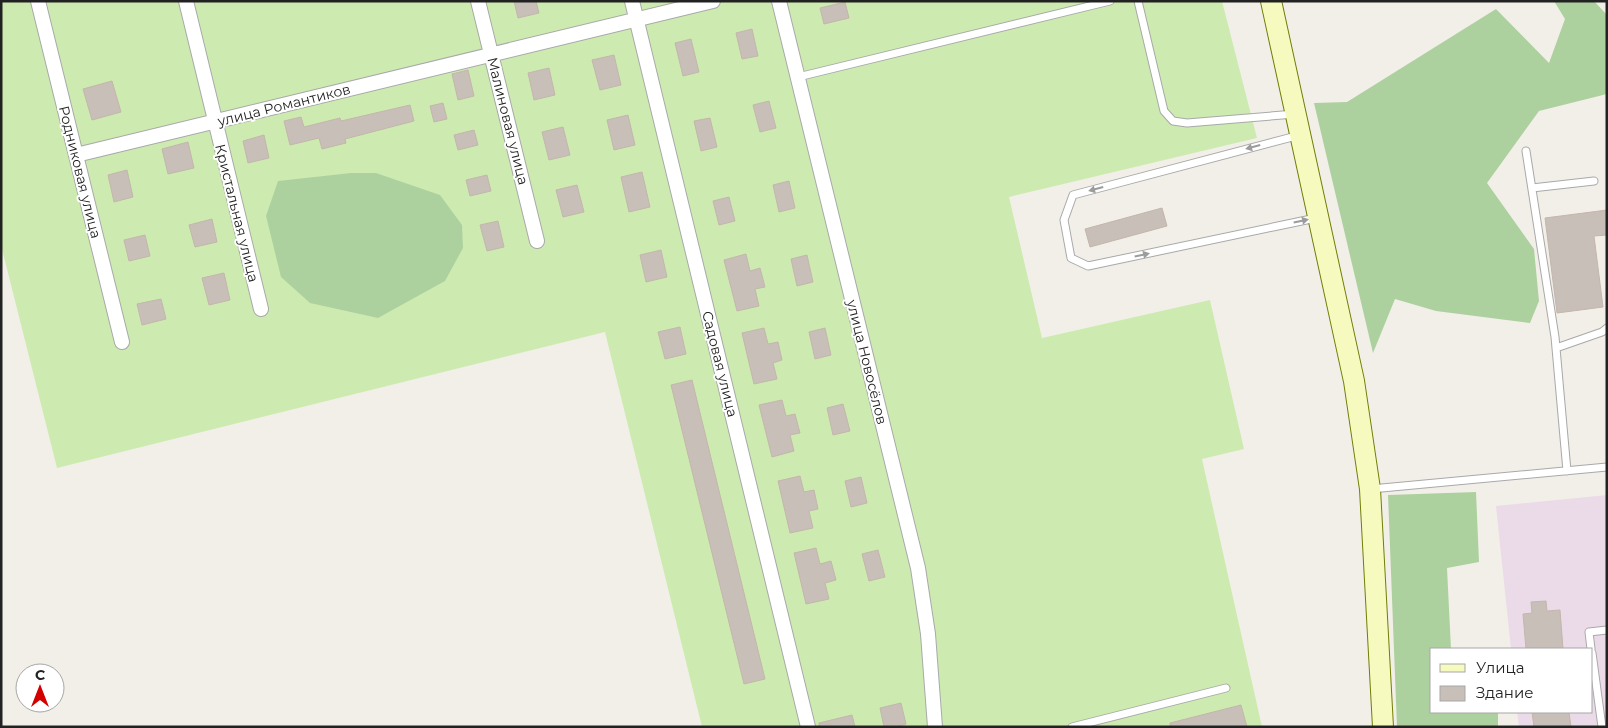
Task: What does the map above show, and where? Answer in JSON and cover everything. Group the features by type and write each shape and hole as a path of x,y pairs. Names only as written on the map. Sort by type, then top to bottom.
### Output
{"main road":[{"path":"1271,1 1354,381 1370,489 1383,727"}],"street":[{"name":"Родниковая улица","path":"38,1 122,342"},
{"name":"Кристальная улица","path":"186,1 261,308"},
{"name":"Малиновая улица","path":"478,1 537,242"},
{"name":"Садовая улица","path":"632,1 808,727"},
{"name":"улица Романтиков","path":"76,155 713,1"},
{"name":"улица Новосёлов","path":"779,1 918,568 928,634 936,727"}],"lane":[{"path":"798,77 1110,1"},
{"path":"1138,1 1164,111 1173,121 1187,123 1296,114"},
{"path":"1300,135 1074,196 1064,220 1071,258 1088,266 1319,217"},
{"path":"1526,151 1556,348 1567,471"},
{"path":"1532,188 1594,181"},
{"path":"1556,348 1602,332 1607,328"},
{"path":"1370,489 1607,467"},
{"path":"1591,648 1589,632 1607,630"},
{"path":"1593,660 1602,727"},
{"path":"1072,727 1226,688"}],"shaded area":[{"path":"1607,495 1607,727 1519,727 1517,713 1593,713 1593,648 1511,648 1496,506"}],"green space":[{"path":"1,1 1222,1 1257,138 1009,197 1042,338 1210,300 1244,449 1202,459 1262,727 702,727 605,332 57,468 1,245"},
{"path":"1554,1 1594,1 1607,15 1607,94 1539,111 1487,183 1534,249 1539,301 1530,323 1436,311 1395,299 1373,353 1314,103 1347,102 1496,9 1549,63 1565,19"},
{"path":"351,173 376,173 440,195 462,225 463,248 445,281 378,318 310,303 281,277 266,216 278,181"},
{"path":"1476,492 1479,562 1447,568 1451,648 1430,648 1430,713 1498,713 1498,727 1397,727 1388,495"}],"building":[{"path":"514,1 536,1 539,13 518,18"},
{"path":"845,2 849,18 824,24 820,8"},
{"path":"752,29 758,56 742,59 736,33"},
{"path":"691,39 699,72 683,76 675,43"},
{"path":"614,55 621,85 600,90 592,60"},
{"path":"549,68 555,95 534,100 528,73"},
{"path":"468,70 474,96 458,100 452,74"},
{"path":"112,81 121,112 92,120 83,89"},
{"path":"769,101 776,128 760,132 753,105"},
{"path":"443,103 447,119 434,122 430,106"},
{"path":"410,105 414,121 345,139 346,143 322,149 319,138 290,145 284,121 301,117 304,127 340,118 341,121"},
{"path":"628,115 635,145 614,150 607,120"},
{"path":"710,118 717,147 701,151 694,121"},
{"path":"563,127 570,155 549,160 542,132"},
{"path":"474,130 478,145 458,150 454,135"},
{"path":"264,135 269,158 248,163 243,141"},
{"path":"188,142 194,168 168,174 162,149"},
{"path":"127,170 133,197 114,202 108,175"},
{"path":"642,172 650,207 629,212 621,177"},
{"path":"487,175 491,191 470,196 466,180"},
{"path":"789,181 795,208 779,212 773,185"},
{"path":"577,185 584,212 563,217 556,190"},
{"path":"729,197 735,221 719,225 713,201"},
{"path":"1162,208 1167,226 1090,247 1085,229"},
{"path":"1607,210 1607,235 1594,236 1603,307 1557,313 1545,218"},
{"path":"212,219 217,242 195,247 189,225"},
{"path":"498,221 504,247 487,251 480,225"},
{"path":"145,235 150,256 129,261 124,240"},
{"path":"661,250 667,277 646,282 640,255"},
{"path":"746,254 750,271 760,268 765,287 755,289 759,306 737,311 724,260"},
{"path":"807,255 813,282 797,286 791,259"},
{"path":"224,273 230,300 209,305 202,278"},
{"path":"161,299 166,319 142,325 137,304"},
{"path":"680,327 686,354 665,359 658,332"},
{"path":"764,328 768,344 778,342 782,360 773,363 777,379 754,384 742,333"},
{"path":"825,328 831,355 815,359 809,332"},
{"path":"692,380 765,679 744,684 671,385"},
{"path":"782,400 786,416 795,414 800,433 790,435 794,451 772,457 759,405"},
{"path":"843,404 850,431 833,435 827,408"},
{"path":"800,476 804,492 814,490 818,509 809,511 813,528 790,533 778,481"},
{"path":"861,477 867,503 851,507 845,481"},
{"path":"816,548 820,564 831,561 836,580 825,583 829,599 806,604 794,553"},
{"path":"878,550 885,577 869,581 862,554"},
{"path":"1546,601 1547,611 1560,610 1563,648 1526,648 1523,614 1532,613 1531,602"},
{"path":"901,703 906,724 896,727 884,727 880,708"},
{"path":"1241,705 1247,727 1170,727 1170,723"},
{"path":"1532,713 1569,713 1571,727 1534,727"},
{"path":"852,715 855,727 819,727 819,723"}]}
